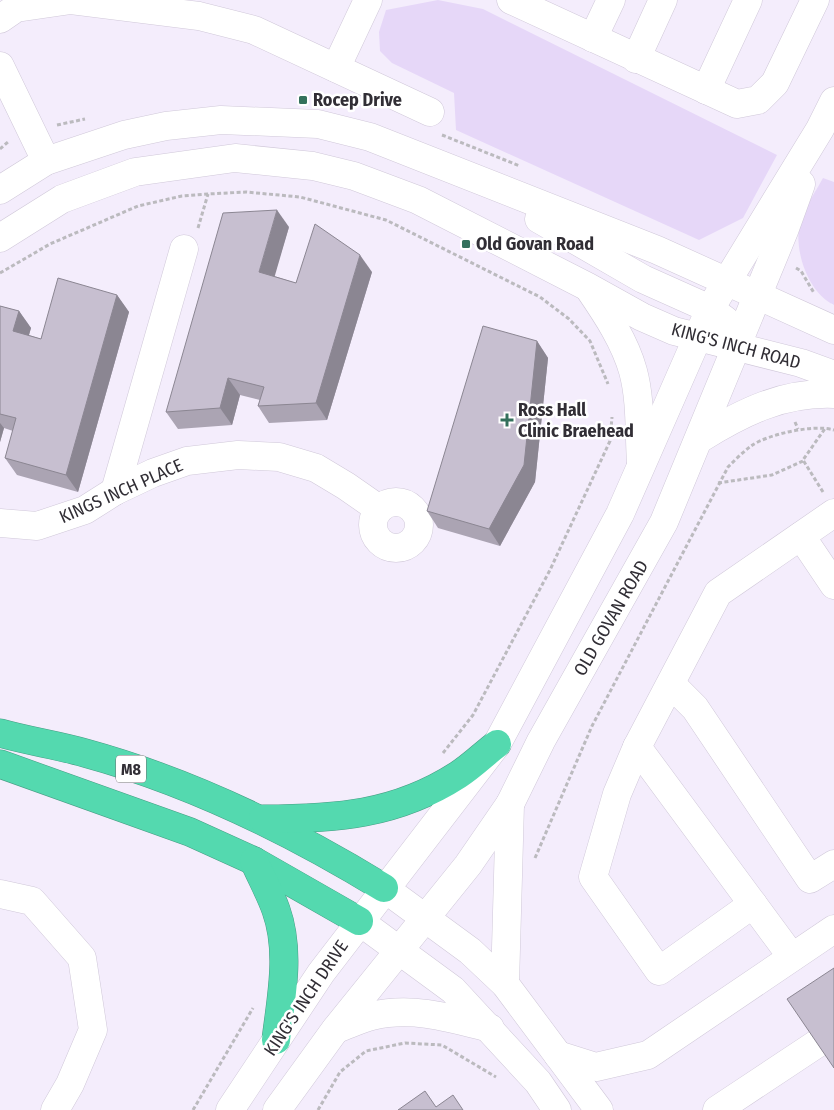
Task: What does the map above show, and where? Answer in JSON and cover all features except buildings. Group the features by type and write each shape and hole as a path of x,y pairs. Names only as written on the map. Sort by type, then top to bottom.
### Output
{"highway":[{"name":"M8","path":"0,733 85,753 194,790 258,819 331,856 384,888"},
{"name":"M8","path":"258,819 318,819 345,816 409,801 459,774 497,744"},
{"name":"M8","path":"0,764 190,832 254,861 359,921"},
{"path":"254,861 276,911 282,937 284,977 276,1040"}],"street":[{"path":"0,19 16,8 71,0 202,8 254,30 430,112"},
{"path":"336,68 368,0"},
{"path":"511,0 546,8 593,38 737,104 758,100 775,83 815,0"},
{"path":"593,38 611,0"},
{"path":"636,59 664,0"},
{"path":"706,90 748,0"},
{"path":"0,66 46,161"},
{"name":"OLD GOVAN ROAD","path":"384,888 497,744 620,514 710,309 726,280 751,245 820,129 834,100"},
{"path":"0,190 46,161 124,135 166,126 221,120 318,124 370,136 458,173 657,250 834,330"},
{"name":"OLD GOVAN ROAD","path":"426,919 468,865 510,804 541,741 664,522 784,231 820,129"},
{"name":"KING'S INCH ROAD","path":"0,238 62,199 135,172 235,158 273,161 338,172 389,188 435,209 588,287 642,317 696,338 737,346 801,363 834,376"},
{"path":"458,173 643,279 710,309 724,319 737,346"},
{"path":"115,491 184,249"},
{"path":"588,287 608,316 627,352 634,373 638,398 641,469"},
{"path":"700,438 728,421 774,400 811,394 834,394"},
{"name":"KINGS INCH PLACE","path":"0,523 37,526 85,510 115,491 153,473 187,461 238,455 279,457 316,468 379,509"},
{"path":"753,904 660,971 593,877 617,794 638,746 718,593 801,536 829,503"},
{"path":"801,536 834,585"},
{"path":"671,684 695,708 810,879 834,864"},
{"path":"638,746 792,958"},
{"path":"505,984 510,804"},
{"path":"384,888 470,951 505,984 599,1110"},
{"name":"KING'S INCH DRIVE","path":"230,1110 321,973 384,888"},
{"path":"0,894 32,900 82,958 93,1030 70,1084 54,1110"},
{"path":"278,1110 335,1030 426,919"},
{"path":"359,921 453,990 538,1082 557,1110"},
{"path":"558,1055 596,1067 648,1055 834,929"},
{"path":"335,1030 372,1016 410,1012 444,1016 490,1028"},
{"path":"717,1110 818,1043"}],"path":[{"path":"0,273 50,244 138,206 182,196 208,194 246,192 300,197 386,220 540,297 569,320 590,341 610,392"},
{"path":"184,249 196,231 208,194"},
{"path":"438,759 473,716 550,570 610,441 612,412"},
{"path":"533,865 592,726 728,467 752,445 798,429 826,427 834,430"},
{"path":"718,483 772,475 803,461 826,427"},
{"path":"803,461 829,503"},
{"path":"318,1110 340,1072 366,1051 405,1043 442,1045 487,1073 503,1080"}],"shaded area":[{"path":"0,0 834,0 834,182 831,304 834,305 834,1110 0,1110"},
{"path":"438,0 483,9 777,155 743,218 699,240 456,130 454,93 392,63 380,51 379,32 386,10"},
{"path":"823,178 834,182 834,305 817,292 811,282 802,260 798,238 800,221"}],"place":[{"name":"Rocep Drive","path":"303,100"},
{"name":"Old Govan Road","path":"466,244"},
{"name":"Ross Hall Clinic Braehead","path":"507,420"}]}
